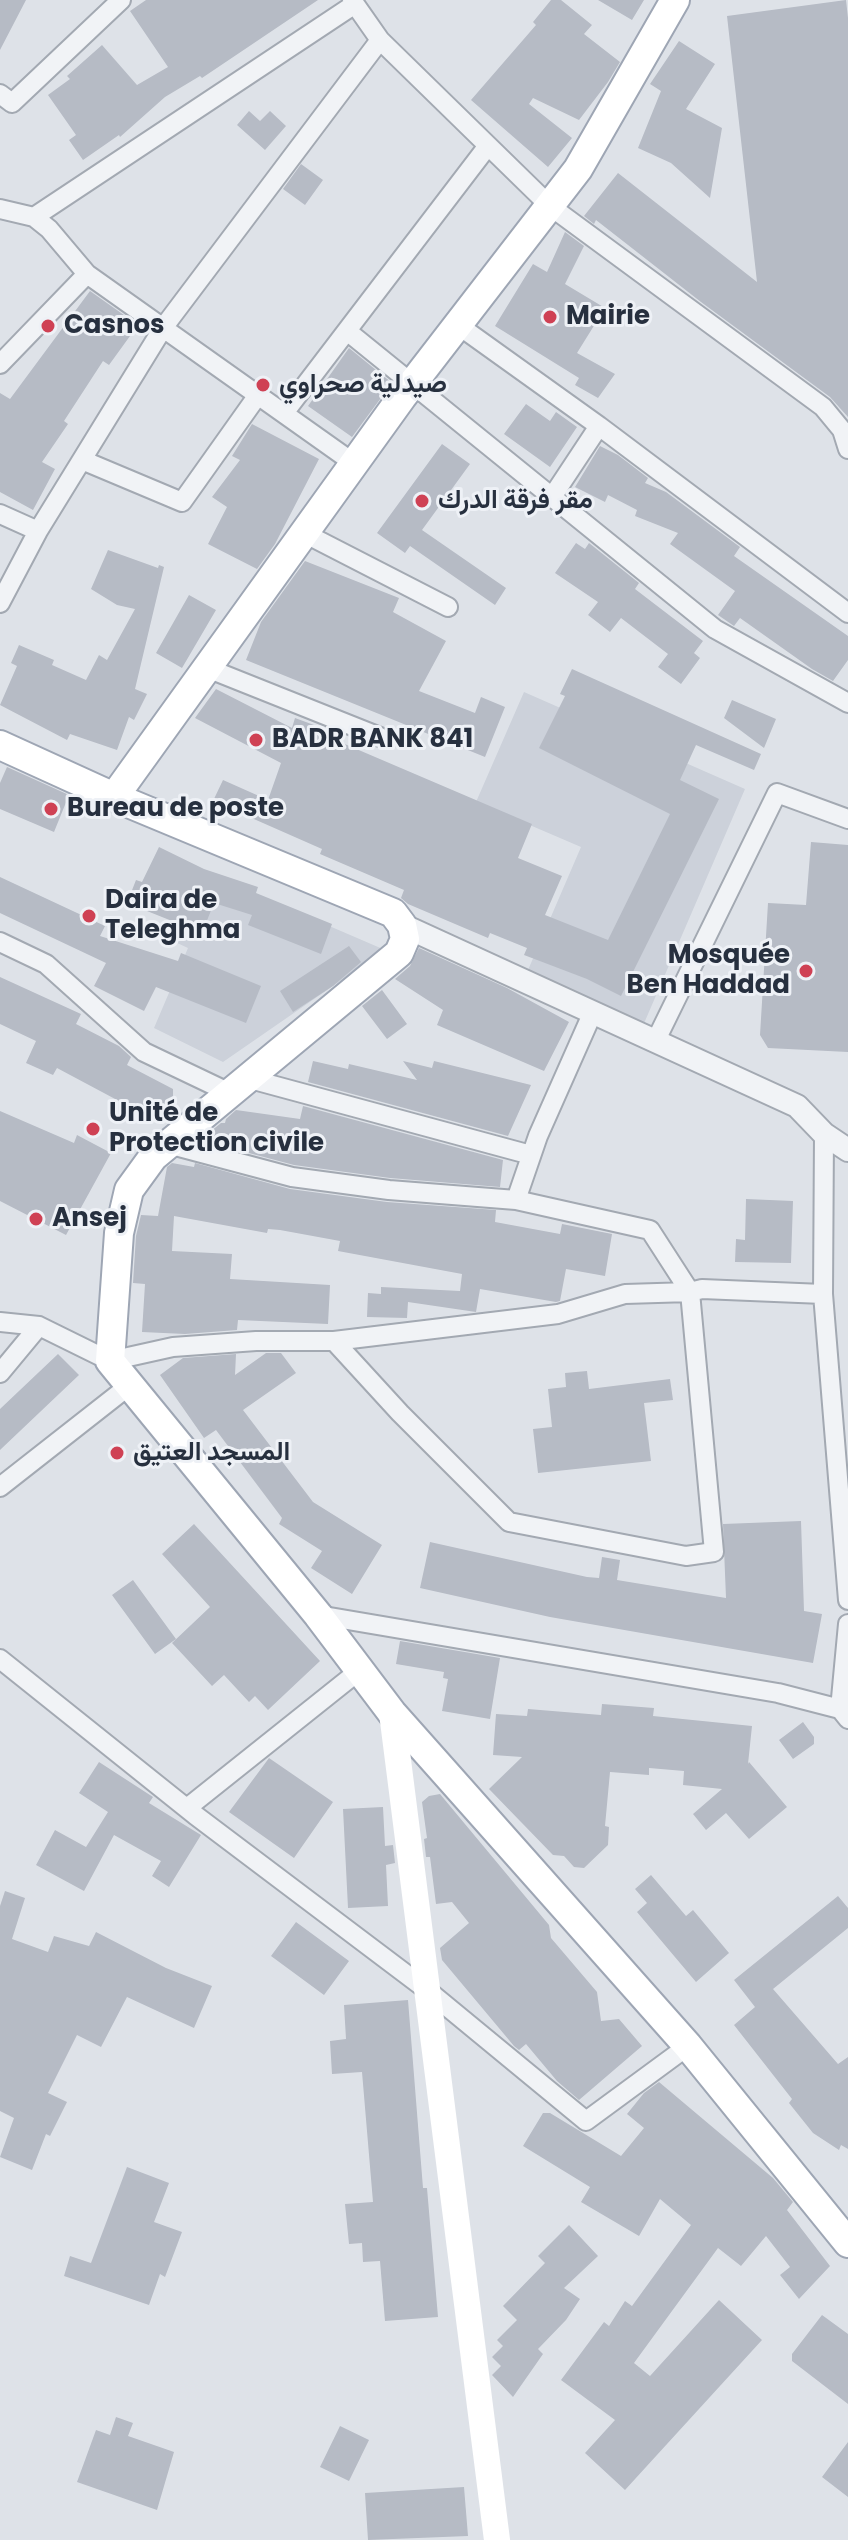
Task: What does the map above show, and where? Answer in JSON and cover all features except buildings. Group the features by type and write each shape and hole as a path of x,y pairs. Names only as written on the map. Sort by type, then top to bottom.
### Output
{"main road":[{"path":"114,797 412,385 578,169 675,0"},
{"path":"0,745 399,918 405,939 399,953 153,1157 129,1190 119,1233 110,1361 318,1615 392,1713 688,2046 848,2243"},
{"path":"392,1713 497,2540"}],"street":[{"path":"0,94 12,103 121,0"},
{"path":"34,217 353,2 380,40 550,206 823,407 842,430 848,449"},
{"path":"0,603 38,531 163,328 380,40"},
{"path":"284,413 487,147"},
{"path":"0,209 34,217 49,229 87,274 355,464"},
{"path":"0,364 87,274"},
{"path":"458,325 599,426 848,613"},
{"path":"347,331 715,629 848,703"},
{"path":"82,460 182,502 258,395"},
{"path":"552,497 599,426"},
{"path":"0,514 38,531"},
{"path":"304,533 448,607"},
{"path":"207,668 380,737"},
{"path":"655,1042 777,793 848,819"},
{"path":"402,925 797,1106 824,1134 848,1150"},
{"path":"0,942 46,964 144,1052 241,1086 531,1155"},
{"path":"516,1200 531,1155 593,1012"},
{"path":"824,1134 823,1294 844,1496 848,1600"},
{"path":"168,1144 292,1177 389,1190 516,1200 650,1230 690,1292 714,1552 686,1556 509,1522 400,1413 334,1341"},
{"path":"0,1322 39,1326 110,1361 173,1347 256,1341 334,1341 558,1314 625,1294 702,1289 823,1294"},
{"path":"0,1373 39,1326"},
{"path":"0,1487 130,1385"},
{"path":"318,1615 778,1693 844,1714 848,1624"},
{"path":"0,1659 187,1808 427,1990 586,2121 688,2046"},
{"path":"187,1808 360,1670"}],"shaded area":[{"path":"524,692 745,789 642,1028 525,977 581,847 476,802"},
{"path":"204,872 385,950 223,1062 154,1028 188,948 175,942"}],"place":[{"name":"Mairie","path":"550,317"},
{"name":"Casnos","path":"48,326"},
{"name":"صيدلية صحراوي","path":"263,385"},
{"name":"مقر فرقة الدرك","path":"422,501"},
{"name":"BADR BANK 841","path":"256,740"},
{"name":"Bureau de poste","path":"51,809"},
{"name":"Daira de Teleghma","path":"89,916"},
{"name":"Mosquée Ben Haddad","path":"806,971"},
{"name":"Unité de Protection civile","path":"93,1129"},
{"name":"Ansej","path":"36,1219"},
{"name":"المسجد العتيق","path":"117,1453"}]}
